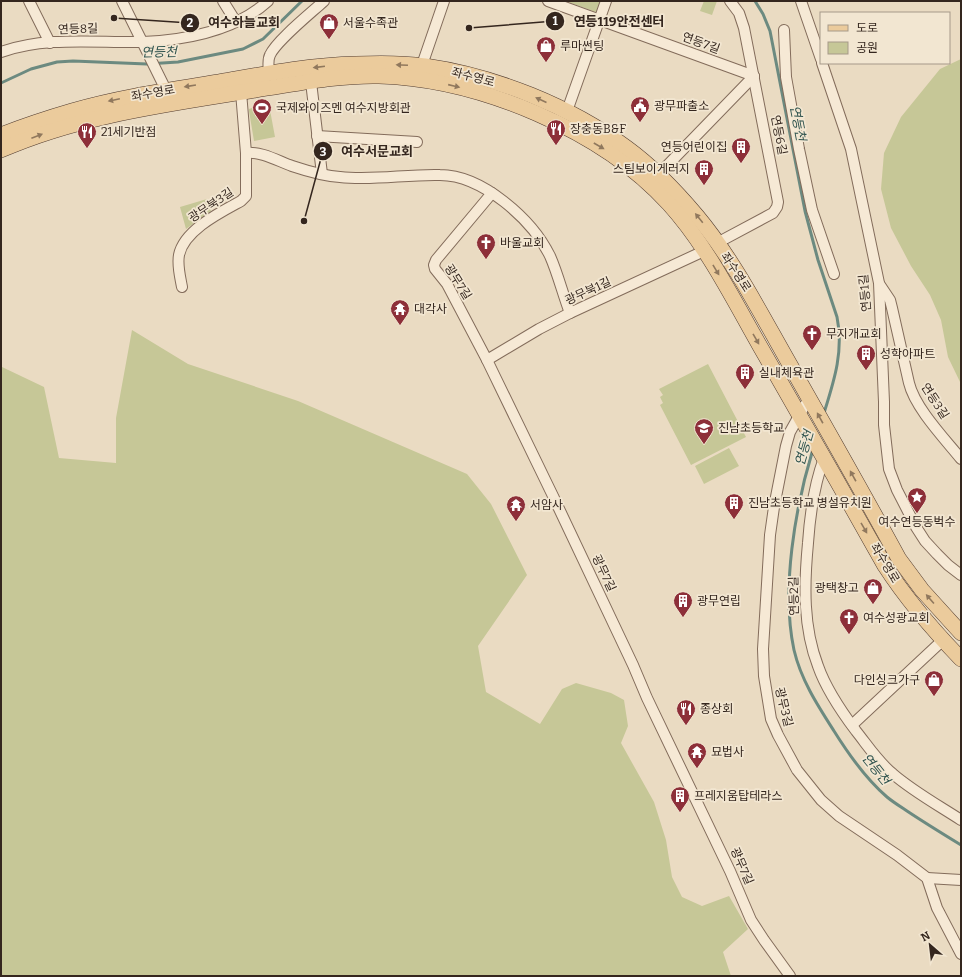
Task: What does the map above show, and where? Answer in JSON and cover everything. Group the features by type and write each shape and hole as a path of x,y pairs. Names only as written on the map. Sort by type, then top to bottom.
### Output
{"main road":[{"name":"좌수영로","path":"1,150 46,133 82,122 142,109 241,92 278,77 319,66 358,64 422,66 450,71 505,86 566,111 627,147 658,175 695,213 717,243 752,297 899,559 912,578 961,633"},
{"name":"좌수영로","path":"1,136 42,120 74,110 164,87 278,77 311,82 338,78 378,76 415,79 462,88 502,100 534,113 583,137 628,166 649,184 668,203 691,231 886,566 899,586 943,640 961,659"},
{"path":"899,586 912,578"}],"street":[{"path":"29,1 50,43"},
{"path":"122,1 164,87"},
{"path":"223,1 236,22"},
{"name":"연등8길","path":"1,52 18,47 50,43 93,41 142,42 197,34 227,27 251,14 268,1"},
{"path":"278,77 268,62 272,51 324,1"},
{"path":"422,66 444,1"},
{"name":"연등7길","path":"548,1 754,76"},
{"path":"566,111 606,1"},
{"name":"연등6길","path":"717,243 773,213 778,205 742,20 736,8 730,1"},
{"path":"801,1 820,57"},
{"name":"연등6길","path":"784,30 786,74 799,149 812,210 834,274"},
{"name":"연등1길","path":"822,64 851,149 879,283 884,425 889,469 896,490 916,527 937,554 961,575"},
{"path":"658,175 754,76"},
{"path":"311,82 322,174"},
{"name":"광무북3길","path":"182,286 179,256 180,250 186,240 203,224 245,197 246,153 241,92"},
{"path":"317,136 416,142"},
{"path":"246,153 258,154 322,174 350,178 441,175 474,183 492,193 520,216 546,250 552,262 570,313"},
{"name":"광무7길","path":"492,193 436,260 434,265 436,271 447,284 487,360 633,665 751,920 790,976"},
{"name":"광무북1길","path":"487,360 539,329 570,313 704,251"},
{"name":"연등3길","path":"879,283 890,300 913,396 921,409 961,459"},
{"name":"광무3길","path":"809,398 790,432 782,462 770,535 764,662 767,694 772,719 778,735 797,770 821,800 839,816 902,858 927,878"},
{"name":"연등2길","path":"824,458 817,482 810,518 806,578 806,616 812,647 821,675 839,707 873,753 893,775 961,820"},
{"path":"852,725 943,640"},
{"path":"961,880 927,878 935,904 961,954"}],"green space":[{"path":"565,1 604,1 601,9 596,12"},
{"path":"704,1 717,1 712,15 700,11"},
{"path":"961,59 961,384 948,357 941,320 930,295 911,266 891,228 881,189 884,153 901,117 940,69"},
{"name":"국제와이즈멘 여수지방회관","path":"249,109 255,109 256,112 270,110 275,137 254,141 249,111"},
{"path":"207,199 211,211 186,229 180,207"},
{"path":"132,330 188,364 298,401 467,474 491,504 527,575 478,646 486,692 540,724 562,689 576,683 611,693 624,700 628,726 621,743 654,802 666,840 672,877 682,897 702,906 729,896 748,929 723,952 731,976 1,976 1,368 2,367 44,387 59,458 116,463 116,418"},
{"path":"708,364 746,437 691,465 660,405 663,403 660,397 663,395 659,389"},
{"path":"729,448 739,466 704,484 695,466"}],"waterway":[{"name":"연등천","path":"1,83 31,69 57,62 73,61 147,64 178,62 243,49 263,39 302,1"},
{"name":"연등천","path":"755,1 763,14 770,31 805,211 818,260 837,317 839,330 839,354 824,413"},
{"name":"연등천","path":"813,449 806,472 796,522 790,575 790,626 794,650 801,672 816,702 840,740 858,766 872,782 894,803 961,845"}],"place":[{"name":"여수하늘교회","path":"114,18"},
{"name":"연등119안전센터","path":"469,28"},
{"name":"서울수족관","path":"329,40"},
{"name":"루마썬팅","path":"546,63"},
{"name":"광무파출소","path":"640,123"},
{"name":"국제와이즈멘 여수지방회관","path":"262,125"},
{"name":"장충동B&F","path":"556,146"},
{"name":"21세기반점","path":"87,149"},
{"name":"연등어린이집","path":"741,164"},
{"name":"스팀보이게러지","path":"704,186"},
{"name":"여수서문교회","path":"304,221"},
{"name":"바울교회","path":"486,260"},
{"name":"대각사","path":"400,326"},
{"name":"무지개교회","path":"812,351"},
{"name":"성학아파트","path":"866,371"},
{"name":"실내체육관","path":"745,390"},
{"name":"진남초등학교","path":"704,445"},
{"name":"여수연등동벅수","path":"917,514"},
{"name":"진남초등학교 병설유치원","path":"734,520"},
{"name":"서암사","path":"516,522"},
{"name":"광택창고","path":"873,605"},
{"name":"광무연립","path":"683,618"},
{"name":"여수성광교회","path":"849,635"},
{"name":"다인싱크가구","path":"934,697"},
{"name":"종상회","path":"686,726"},
{"name":"묘법사","path":"697,769"},
{"name":"프레지움탑테라스","path":"680,813"}]}
